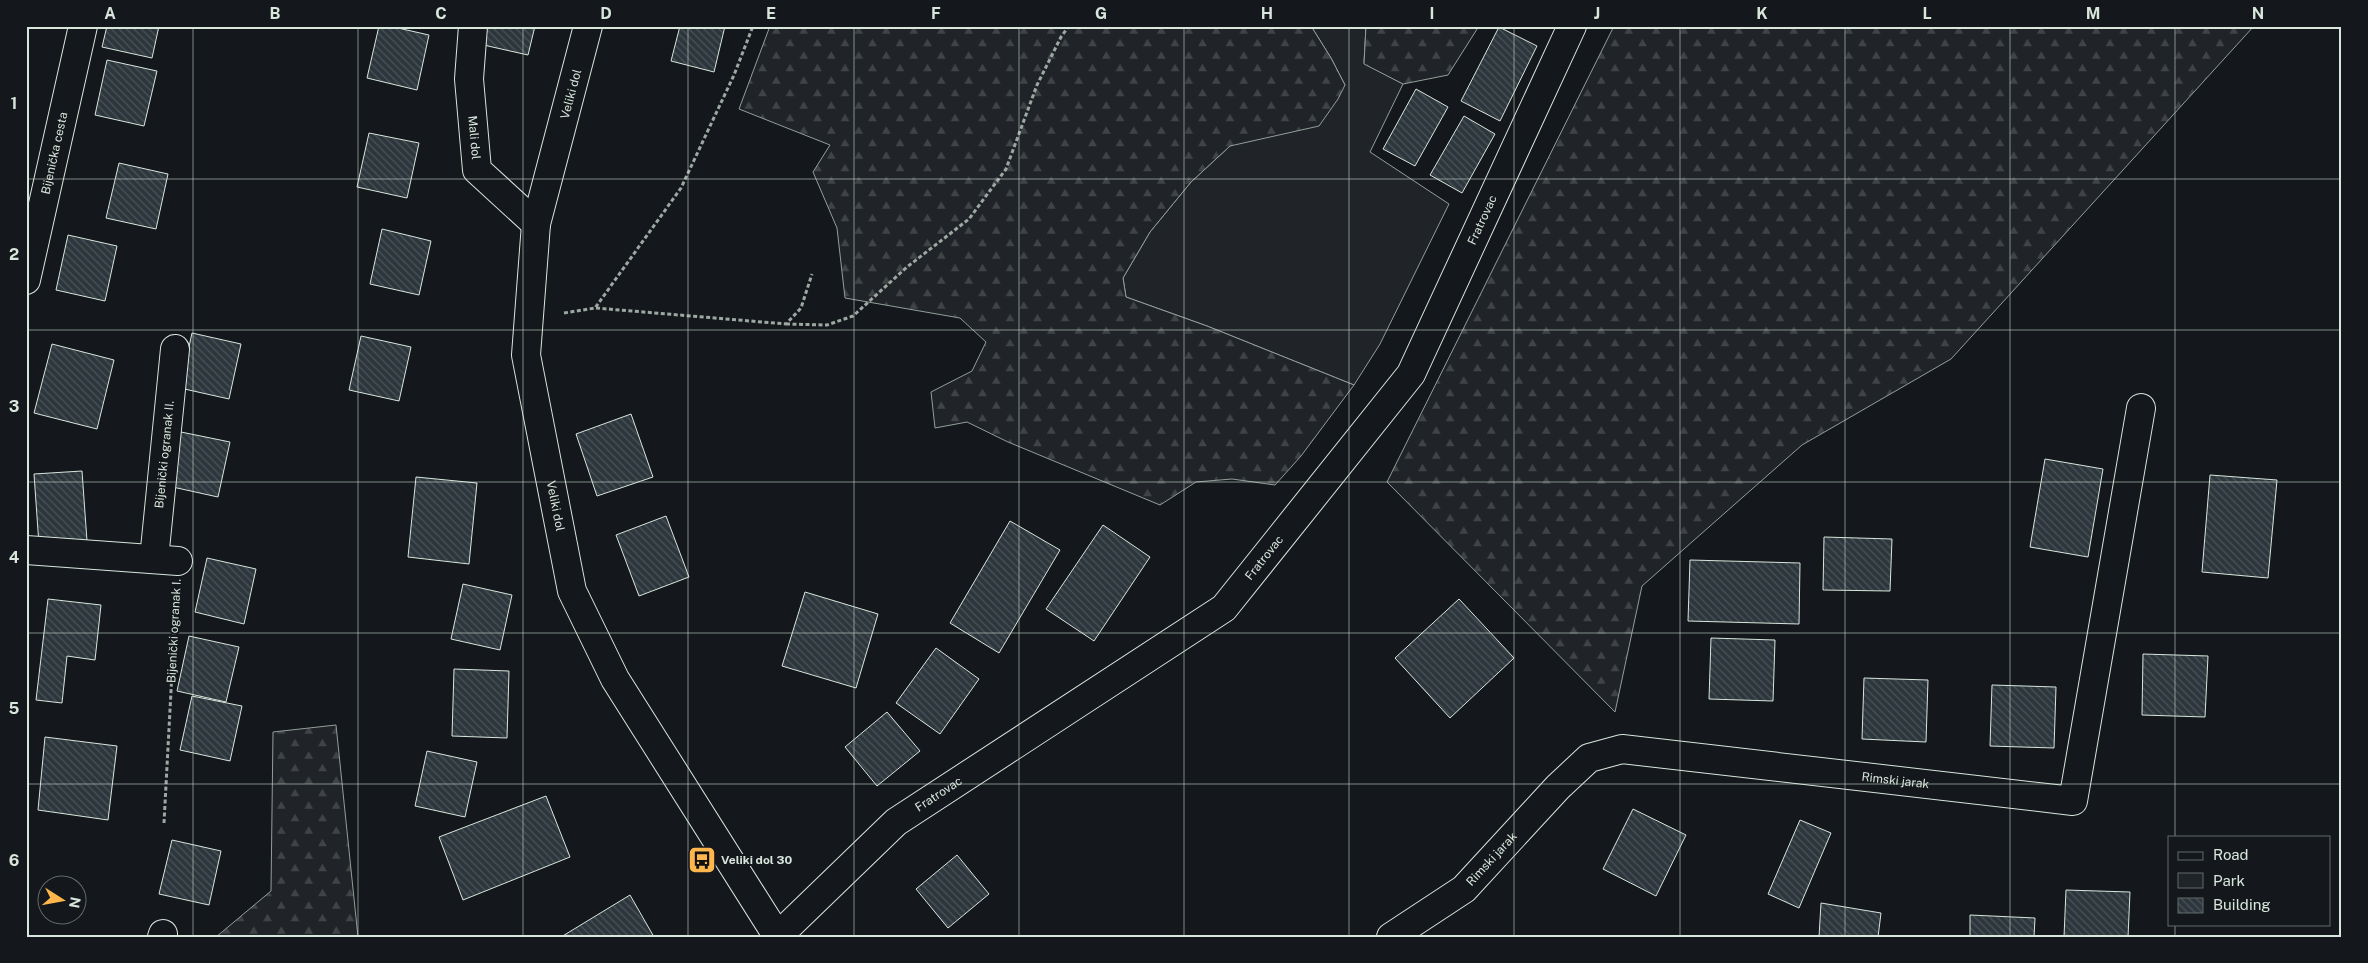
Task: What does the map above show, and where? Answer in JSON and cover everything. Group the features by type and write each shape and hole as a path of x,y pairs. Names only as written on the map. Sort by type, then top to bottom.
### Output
{"street":[{"name":"Bijenička cesta","path":"26,280 83,26"},
{"name":"Mali dol","path":"473,26 469,79 477,170 536,224"},
{"name":"Veliki dol","path":"588,26 536,224 526,355 572,591 614,679 778,936"},
{"name":"Fratrovac","path":"778,936 896,822 1224,608 1412,374 1572,26"},
{"name":"Bijenički ogranak II.","path":"166,560 175,349"},
{"name":"Rimski jarak","path":"1391,937 1464,889 1558,788 1589,758 1622,749 2073,801 2141,408"},
{"path":"26,550 166,560"}],"path":[{"path":"595,308 681,188 734,75 753,26"},
{"path":"529,319 595,308 786,324 827,325 854,316 907,267 969,219 1006,169 1037,85 1060,37 1069,26"},
{"path":"786,324 801,308 812,274"},
{"name":"Bijenički ogranak I.","path":"164,823 166,560"}],"green space":[{"path":"770,26 1311,26 1345,85 1338,99 1319,126 1230,146 1191,182 1150,232 1123,278 1126,297 1207,326 1354,385 1301,456 1275,485 1232,479 1196,482 1160,505 1008,442 967,422 935,428 931,392 972,371 986,342 960,318 845,298 837,228 813,172 830,145 739,109"},
{"path":"1311,26 1366,26 1364,63 1403,84 1370,152 1449,204 1380,344 1354,385 1207,326 1126,297 1123,278 1150,232 1191,182 1230,146 1345,85"},
{"path":"1366,26 1479,26 1448,75 1403,84 1364,64"},
{"path":"1614,26 2254,26 1951,359 1802,445 1642,586 1615,712 1387,482"},
{"path":"336,725 358,937 216,937 271,891 273,732"}],"building":[{"path":"107,26 159,26 152,58 102,47"},
{"path":"379,26 389,26 429,35 417,90 367,78"},
{"path":"483,26 535,26 528,55 479,44"},
{"path":"680,26 725,26 714,72 671,61"},
{"path":"1499,27 1537,46 1500,121 1461,101"},
{"path":"107,60 157,71 144,126 95,115"},
{"path":"1416,89 1448,107 1415,166 1383,149"},
{"path":"1464,116 1495,134 1462,193 1430,175"},
{"path":"369,133 419,143 407,198 357,187"},
{"path":"119,163 168,174 156,229 106,218"},
{"path":"382,229 431,241 419,295 370,284"},
{"path":"68,235 117,246 105,301 56,290"},
{"path":"192,333 241,344 229,399 180,388"},
{"path":"361,336 411,347 399,401 349,390"},
{"path":"52,344 114,360 97,429 34,413"},
{"path":"631,414 653,477 597,496 576,434"},
{"path":"181,432 230,442 218,497 168,486"},
{"path":"2045,459 2103,469 2088,557 2030,547"},
{"path":"82,471 87,541 39,545 34,474"},
{"path":"2210,475 2277,480 2268,578 2202,572"},
{"path":"416,477 477,483 469,564 408,557"},
{"path":"666,516 689,577 639,596 616,535"},
{"path":"1010,521 1060,550 999,653 950,623"},
{"path":"1103,525 1150,557 1094,641 1046,609"},
{"path":"1824,537 1892,539 1890,591 1823,590"},
{"path":"207,558 256,569 244,624 195,612"},
{"path":"1690,560 1800,563 1799,624 1688,621"},
{"path":"463,584 512,595 500,650 451,639"},
{"path":"805,592 878,614 856,688 782,666"},
{"path":"48,599 101,605 95,660 67,656 62,703 36,700"},
{"path":"1459,599 1514,658 1450,718 1395,658"},
{"path":"189,636 239,647 226,702 177,691"},
{"path":"1711,638 1775,640 1773,701 1709,699"},
{"path":"936,648 979,679 940,734 896,703"},
{"path":"2143,654 2208,656 2205,717 2142,715"},
{"path":"454,669 509,671 507,738 452,736"},
{"path":"1864,678 1928,680 1926,742 1862,739"},
{"path":"1992,685 2056,687 2054,748 1990,746"},
{"path":"192,696 242,706 230,761 180,750"},
{"path":"887,712 920,751 877,786 845,747"},
{"path":"45,737 117,746 108,820 38,810"},
{"path":"427,751 477,762 465,817 415,806"},
{"path":"546,796 570,857 463,900 439,837"},
{"path":"1633,809 1686,835 1656,896 1603,869"},
{"path":"1800,820 1831,833 1799,908 1768,894"},
{"path":"172,840 221,851 209,905 159,894"},
{"path":"957,855 989,894 948,928 916,889"},
{"path":"2066,890 2130,892 2128,937 2064,937"},
{"path":"630,895 654,937 561,937"},
{"path":"1821,903 1881,913 1878,937 1819,937"},
{"path":"1970,915 2035,918 2034,937 1970,937"}],"place":[{"name":"Veliki dol 30","path":"702,860"}]}
